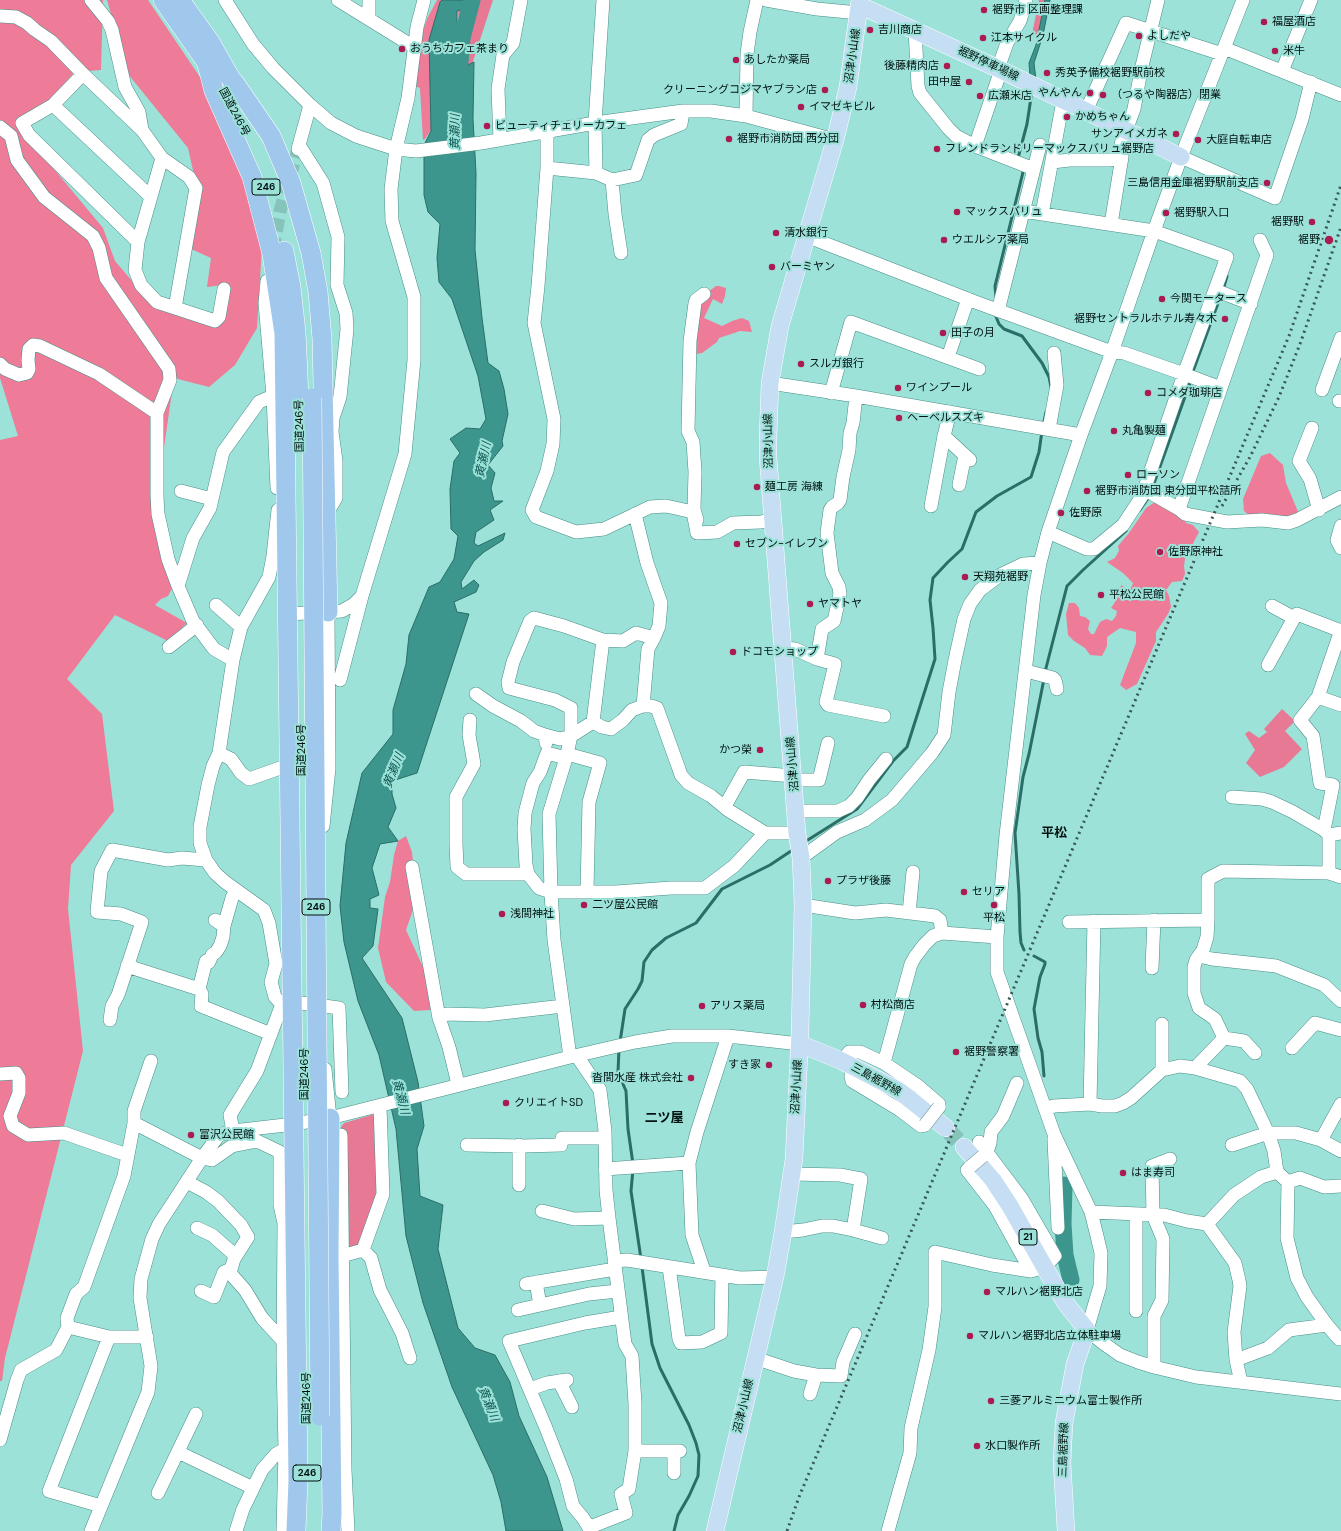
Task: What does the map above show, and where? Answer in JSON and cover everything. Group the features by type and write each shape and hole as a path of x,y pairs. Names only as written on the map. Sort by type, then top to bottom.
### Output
{"highway":[{"name":"国道246号","path":"163,0 207,64 248,140 267,189 282,238 291,287 306,398"},
{"name":"国道246号","path":"180,0 210,42 234,82 259,132 280,184 296,235 307,292 311,331 306,398 314,1416 319,1531"},
{"path":"207,64 214,91 252,177 272,254 284,333 282,518 288,593 286,767 287,1003 294,1124 298,1481 296,1531"},
{"path":"234,82 271,136 291,182 311,253 318,292 322,339 328,612"},
{"path":"330,1118 336,1256 331,1531"},
{"name":"国道246号","path":"306,1531 314,1416"}],"main road":[{"name":"裾野停車場線","path":"859,6 1001,70 1063,101 1181,156"},
{"name":"沼津小山線","path":"715,1531 775,1277 783,1232 794,1159 800,1044 803,905 797,834 797,811 773,519 768,438 770,383 780,326 835,140 848,87 859,6"},
{"name":"三島裾野線","path":"800,1044 848,1064 898,1090 946,1128"},
{"name":"21","path":"978,1149 992,1180 1047,1260 1067,1304 1087,1330"},
{"name":"三島裾野線","path":"1066,1531 1062,1462 1064,1423 1075,1364 1087,1330"}],"street":[{"path":"91,0 108,21 112,30 125,87 139,112 142,130"},
{"path":"225,0 253,44 273,68 330,124 349,133 396,149 416,151 481,143 595,123 682,111 711,112 746,116 835,140"},
{"path":"338,0 414,47"},
{"path":"369,0 369,19"},
{"path":"340,680 362,596 405,454 414,360 414,297 392,221 391,189 396,149 408,98 417,27 424,0"},
{"path":"500,140 498,89 503,55 513,43 521,0"},
{"path":"596,173 595,123 604,0"},
{"path":"746,116 747,54 757,0"},
{"path":"766,0 816,5 859,6"},
{"path":"975,146 1001,70 1000,62 1007,43 1020,21 1026,0"},
{"path":"1111,224 1122,157 1121,144 1134,109 1141,70 1158,0"},
{"path":"1243,0 1181,156 1081,435 1048,532 1040,563 1034,595 1007,827 997,937 997,972 1054,1134 1091,1212 1101,1253 1101,1272 1097,1300 1087,1330 1103,1344 1120,1355 1154,1367 1196,1376 1341,1394"},
{"path":"1282,71 1311,0"},
{"path":"0,16 16,17 27,23 51,41 142,130 162,158 189,177 196,188 175,308"},
{"path":"1086,111 1126,22 1151,31 1223,51 1282,71 1341,95"},
{"path":"915,30 920,93 948,128 956,136 975,146 1034,169"},
{"path":"84,74 53,105 22,123 29,135 138,242"},
{"path":"1181,156 1275,198 1302,119 1311,82"},
{"path":"1042,214 1063,101"},
{"path":"53,105 150,196"},
{"path":"310,105 298,147 323,183 338,237 337,285 346,313 347,329 340,397 333,418 332,432 336,461 336,498 326,515"},
{"path":"547,168 596,173 612,180 636,175 648,140 654,135 681,124 682,111"},
{"path":"0,127 11,136 17,160 44,197 92,236 99,248 106,278 169,369 170,380 157,412 156,472 158,514 163,539 178,586 194,621 214,649 233,660"},
{"path":"547,132 547,168 534,323 554,419 553,444 547,471 532,510 536,517 576,532 604,529 650,507 666,506 693,512 699,533"},
{"path":"995,309 1000,303 1040,145"},
{"path":"1052,162 1070,160 1110,160 1122,157"},
{"path":"162,158 138,242 135,270 141,285 157,302 215,321 219,317 224,289"},
{"path":"612,180 621,253"},
{"path":"1023,211 1154,231 1227,258 1219,292 1149,491 1142,496 1123,525 1094,549 1087,549 1048,532"},
{"path":"806,236 968,299 1112,352 1124,353 1221,388"},
{"path":"1179,509 1267,255 1260,240"},
{"path":"267,281 265,303 282,518 269,577 242,627 233,660 219,753 213,766 200,827 200,843 206,860 215,873 264,910 269,923 276,964 271,982 275,997 287,1003 340,1008 342,1092"},
{"path":"1219,292 1251,304"},
{"path":"699,533 694,509 695,472 693,442 688,431 692,319 696,300 704,294"},
{"path":"948,357 968,299"},
{"path":"831,393 851,322 979,369"},
{"path":"1322,390 1341,338"},
{"path":"0,364 5,369 19,375 27,373 30,369 28,360 29,349 32,345 40,346 99,374 157,412"},
{"path":"1049,429 1057,385 1054,353"},
{"path":"770,383 856,396 1081,435"},
{"path":"178,586 193,538 210,508 223,452 259,402 273,396"},
{"path":"817,659 822,629 834,620 840,594 839,587 832,572 827,533 830,510 840,500 849,450 856,396"},
{"path":"932,506 944,436 950,412"},
{"path":"1312,428 1299,461 1310,479 1319,510"},
{"path":"944,436 967,457 959,485"},
{"path":"181,491 212,499"},
{"path":"1149,491 1185,514 1227,522 1262,520 1288,523 1319,510 1341,497"},
{"path":"635,514 647,563 661,603 659,626 648,649 643,706"},
{"path":"699,533 717,532 733,523 761,522 773,519"},
{"path":"1341,526 1337,540 1341,547"},
{"path":"800,856 837,832 865,820 892,800 928,758 944,735 949,692 955,660 964,619 970,604 980,590 1000,575 1023,564 1040,563"},
{"path":"286,767 280,598 288,593"},
{"path":"288,614 342,611 354,604 362,596"},
{"path":"216,605 242,627"},
{"path":"1272,606 1294,618"},
{"path":"328,612 329,768 316,898 318,1005 330,1118"},
{"path":"1224,1038 1215,1019 1199,1008 1194,993 1194,967 1203,950 1207,936 1208,879 1223,871 1335,875 1331,833 1337,786 1320,783 1313,736 1300,720 1318,697 1341,630 1296,614 1268,665"},
{"path":"622,1317 585,1323 509,1340 566,1479 573,1506 584,1518 590,1529 626,1513 622,1494 629,1489 634,1450 635,1404 632,1356 625,1344 622,1317 609,1218 606,1190 605,1138 600,1090 574,1056 563,1006 554,940 549,814 571,736 571,708 555,700 509,688 508,682 513,662 530,620 534,618 564,626 603,640 622,641 636,633 654,638"},
{"path":"169,647 197,626"},
{"path":"593,722 603,640"},
{"path":"784,648 795,649 817,659 835,664 826,702 828,705 884,716"},
{"path":"1026,671 1055,680 1057,689"},
{"path":"476,694 493,706 521,722 534,732 560,739 571,736 593,722"},
{"path":"1318,697 1341,705"},
{"path":"593,722 602,727 611,729 623,720 632,710 643,706 657,708 681,775 688,783 711,796 728,810 765,833 797,834"},
{"path":"470,720 469,735 474,764 456,797 456,843 458,867 466,874 528,874"},
{"path":"545,735 548,750 540,772 533,783 525,813 524,829 528,874 539,888 551,892 616,892 671,888 705,888 734,866 765,833"},
{"path":"725,806 744,772 819,780 828,743"},
{"path":"219,753 231,759 241,773 249,778 286,767 329,768"},
{"path":"546,753 600,763 589,802 587,891"},
{"path":"797,811 838,811 849,806 857,798 886,759"},
{"path":"1232,797 1262,799 1272,802 1331,833"},
{"path":"110,1020 112,1006 118,995 142,922 121,914 96,912 101,871 112,850 168,860 182,858 206,860"},
{"path":"412,867 439,1018 449,1047 456,1085"},
{"path":"909,913 913,872"},
{"path":"199,989 206,961 210,962 212,955 220,946 223,937 219,923 236,890"},
{"path":"803,905 855,913 886,910 935,916 940,920 942,933"},
{"path":"1152,968 1154,920"},
{"path":"1069,922 1208,920"},
{"path":"1090,1104 1094,921"},
{"path":"884,1064 915,957 924,945 933,936 942,933 997,937"},
{"path":"1199,956 1212,959 1276,966 1324,985 1341,1001"},
{"path":"127,966 199,989 202,994 201,1006 271,1034"},
{"path":"233,1131 230,1115 257,1071 271,1034 287,1003"},
{"path":"439,1018 447,1014 485,1015 563,1006"},
{"path":"1292,1048 1315,1023 1341,1030"},
{"path":"1162,1024 1162,1070"},
{"path":"91,1531 148,1392 151,1366 140,1298 141,1279 152,1239 159,1224 188,1182 202,1158 220,1135 233,1131 330,1118 574,1056 620,1045 672,1036 728,1036 800,1044"},
{"path":"704,1271 692,1235 689,1163 697,1132 728,1036"},
{"path":"1224,1038 1244,1041 1255,1053"},
{"path":"1195,1068 1224,1038"},
{"path":"849,1052 860,1052 884,1064 918,1086 939,1104 939,1107 925,1125 921,1126 900,1110 852,1081 848,1064 849,1052"},
{"path":"0,1440 21,1370 56,1350 68,1327 67,1318 76,1294 84,1287 124,1176 134,1123 134,1112 151,1061"},
{"path":"1045,1110 1054,1106 1090,1104 1115,1106 1132,1098 1162,1070 1180,1066 1195,1068 1240,1081 1247,1089 1268,1133 1274,1151 1277,1172 1288,1182 1287,1238 1297,1278 1307,1297 1327,1325 1341,1339"},
{"path":"0,1074 16,1073 19,1078 19,1093 10,1116 13,1126 28,1135 64,1133 127,1155"},
{"path":"1017,1083 1003,1116 991,1132 990,1143 978,1149 970,1167 967,1170 995,1206 1047,1260"},
{"path":"1321,1140 1341,1104"},
{"path":"363,1250 383,1194 381,1105"},
{"path":"134,1123 202,1158 212,1160 232,1146 257,1141 280,1152 280,1205 284,1223 283,1341 285,1449 283,1531"},
{"path":"1232,1145 1268,1133 1296,1133 1321,1140 1341,1150"},
{"path":"1054,1134 1058,1228"},
{"path":"341,1135 336,1256 348,1531"},
{"path":"467,1144 519,1146 561,1144 562,1138 605,1138"},
{"path":"519,1146 519,1186"},
{"path":"978,1149 1022,1199 1047,1260"},
{"path":"1154,1367 1154,1316 1162,1300 1164,1239 1154,1215 1152,1166 1170,1159"},
{"path":"605,1168 689,1163"},
{"path":"1207,1224 1234,1195 1261,1177 1277,1172"},
{"path":"792,1174 840,1175 861,1179 853,1230"},
{"path":"1288,1182 1300,1178 1324,1187 1341,1186"},
{"path":"188,1182 218,1201 241,1225 248,1237 236,1256 230,1273 245,1290 262,1318 283,1341"},
{"path":"542,1211 574,1220 609,1218"},
{"path":"1091,1212 1164,1215 1187,1222 1207,1224 1235,1263 1240,1280 1234,1332 1236,1360 1241,1382"},
{"path":"1136,1214 1136,1311"},
{"path":"783,1232 822,1226 853,1230 882,1238"},
{"path":"197,1228 212,1235 236,1256"},
{"path":"336,1256 363,1250"},
{"path":"363,1250 371,1258 380,1290 402,1333 410,1358"},
{"path":"888,1531 910,1453 910,1428 928,1350 935,1307 935,1252 992,1265 1047,1260"},
{"path":"540,1306 531,1283 615,1265 627,1260 704,1271 722,1276 740,1278 775,1277"},
{"path":"669,1267 679,1339 681,1344 702,1342 721,1333 722,1276"},
{"path":"201,1291 214,1297 224,1272 231,1269"},
{"path":"518,1310 589,1294 618,1290"},
{"path":"1236,1360 1268,1348 1289,1330 1327,1325"},
{"path":"68,1327 109,1337 147,1337"},
{"path":"755,1358 794,1371 816,1375 841,1376 843,1362 855,1334"},
{"path":"101,1506 49,1491 109,1337"},
{"path":"810,1394 816,1375"},
{"path":"530,1389 546,1383 563,1380 572,1408"},
{"path":"158,1493 196,1414"},
{"path":"236,1531 243,1509 262,1470 276,1454 285,1449"},
{"path":"634,1450 677,1451 674,1473"},
{"path":"178,1452 253,1488"}],"shaded area":[{"path":"0,0 103,0 101,70 75,72 45,104 17,121 29,139 103,228 115,261 156,309 194,320 218,324 222,285 207,287 211,258 191,249 198,193 188,148 128,74 107,0 148,0 206,86 246,180 262,247 257,328 235,365 209,387 174,378 157,496 176,581 168,596 161,599 155,605 187,623 168,641 115,615 67,679 102,714 114,811 71,865 68,909 83,1051 5,1358 2,1381 0,1381 0,440 18,436 0,378"},
{"path":"437,0 443,0 430,80 431,130 423,140 420,88 412,85 418,44 428,17"},
{"path":"478,0 493,0 463,92 459,85 461,56 466,39 459,23 458,11 466,8"},
{"path":"1039,0 1049,0 1038,35 1032,34"},
{"path":"716,286 726,288 722,304 713,299 704,318 722,326 742,318 749,321 752,332 740,331 719,338 717,342 702,353 691,355 694,316 708,292"},
{"path":"1270,453 1283,465 1286,483 1299,514 1290,518 1250,516 1244,511 1243,499 1261,456"},
{"path":"1155,502 1182,515 1186,523 1193,525 1199,532 1185,559 1185,574 1182,581 1172,582 1166,590 1171,607 1156,632 1156,641 1137,684 1126,690 1120,685 1136,643 1136,632 1120,628 1107,637 1107,646 1102,656 1090,655 1085,648 1068,635 1066,614 1069,603 1075,603 1079,608 1080,616 1085,617 1090,621 1088,629 1091,634 1094,634 1100,622 1106,619 1112,621 1116,616 1117,611 1111,608 1119,596 1121,585 1130,591 1133,583 1123,573 1107,562 1115,558 1119,551 1118,546 1146,508"},
{"path":"1282,709 1295,721 1285,731 1302,749 1284,767 1260,777 1246,763 1255,750 1245,734 1249,731 1259,738 1267,732 1264,729"},
{"path":"406,836 412,852 417,898 406,930 424,969 429,989 431,1010 414,1011 386,982 378,948 385,897 390,882 394,855 398,841"},
{"path":"375,1114 382,1188 364,1249 340,1253 339,1130 344,1123"}],"water":[{"path":"442,0 476,0 470,7 457,11 457,22 465,38 459,46 455,86 463,91 468,65 474,62 473,119 476,173 475,250 488,363 499,371 504,389 508,414 502,441 503,446 488,465 495,473 491,488 494,501 503,501 490,510 494,520 476,532 474,543 478,546 505,533 503,540 484,552 474,561 461,582 462,589 474,580 479,585 476,592 454,602 457,612 469,614 417,773 392,781 392,794 396,808 388,827 398,841 380,844 372,868 379,895 370,899 370,908 378,909 373,946 362,958 402,1018 418,1082 424,1126 417,1149 420,1196 443,1205 438,1249 458,1328 475,1348 495,1355 510,1382 519,1416 547,1477 563,1531 506,1531 501,1502 493,1475 452,1387 423,1303 406,1236 396,1129 379,1055 358,1001 344,942 340,906 346,843 362,773 393,734 393,710 406,664 409,635 429,587 440,582 454,559 458,536 451,529 450,489 454,461 460,453 450,439 466,428 480,429 486,419 478,376 452,299 439,282 437,258 440,224 428,212 424,195 424,145 431,131 429,40 440,2"},
{"path":"1045,0 1050,0 1043,35 1034,63 1036,80 1030,77 1029,63 1036,45"}],"waterway":[{"name":"黄瀬川","path":"456,110 462,38 472,0"},
{"path":"1018,158 1027,124 1032,91"},
{"path":"996,297 995,286 1024,168"},
{"path":"1223,290 1227,276"},
{"path":"1192,374 1221,295"},
{"path":"995,314 999,324 1004,329 1022,336 1042,363 1049,377 1051,387"},
{"path":"1152,489 1191,380"},
{"path":"1043,426 1046,412"},
{"path":"803,843 857,809 893,761 907,747 935,659 930,600 933,578 962,549 976,512 997,496 1031,477 1039,452 1042,431"},
{"path":"1140,510 1149,497"},
{"path":"1045,672 1067,586 1126,531"},
{"path":"1024,950 1021,943 1020,932 1015,833 1023,777 1044,679"},
{"path":"620,1042 625,1009 642,981 644,962 652,950 666,938 696,923 722,889 770,865 794,849"},
{"path":"1034,956 1045,962 1040,977 1034,1009 1038,1038 1042,1052 1044,1076"},
{"path":"619,1049 618,1072 626,1091 628,1129 633,1164"},
{"path":"633,1169 631,1191 641,1259"},
{"path":"1064,1185 1063,1224 1065,1255 1071,1280"},
{"path":"642,1267 652,1344 660,1368 689,1425 699,1455 698,1476 678,1515 674,1531"}],"tunnel":[{"path":"273,250 280,211 298,149"},
{"path":"946,1128 964,1147"}],"railway":[{"path":"787,1531 799,1497 1289,336 1341,185"},
{"path":"1222,506 1250,457 1279,397 1300,344 1341,227"}],"place":[{"name":"裾野市 区画整理課","path":"984,10"},
{"name":"福屋酒店","path":"1264,22"},
{"name":"吉川商店","path":"870,30"},
{"name":"よしだや","path":"1139,36"},
{"name":"江本サイクル","path":"983,38"},
{"name":"おうちカフェ茶まり","path":"402,49"},
{"name":"米牛","path":"1275,51"},
{"name":"あしたか薬局","path":"736,60"},
{"name":"後藤精肉店","path":"947,66"},
{"name":"秀英予備校裾野駅前校","path":"1047,73"},
{"name":"田中屋","path":"969,82"},
{"name":"クリーニングコジマヤブラン店","path":"825,90"},
{"name":"やんやん","path":"1090,93"},
{"name":"（つるや陶器店）閉業","path":"1103,95"},
{"name":"広瀬米店","path":"980,96"},
{"name":"イマゼキビル","path":"801,107"},
{"name":"かめちゃん","path":"1067,117"},
{"name":"ビューティチェリーカフェ","path":"487,126"},
{"name":"サンアイメガネ","path":"1176,134"},
{"name":"裾野市消防団 西分団","path":"729,139"},
{"name":"大庭自転車店","path":"1198,140"},
{"name":"フレンドランドリーマックスバリュ裾野店","path":"937,149"},
{"name":"三島信用金庫裾野駅前支店","path":"1267,183"},
{"name":"マックスバリュ","path":"957,212"},
{"name":"裾野駅入口","path":"1166,213"},
{"name":"裾野駅","path":"1312,222"},
{"name":"清水銀行","path":"776,233"},
{"name":"ウエルシア薬局","path":"944,240"},
{"name":"裾野","path":"1329,240"},
{"name":"バーミヤン","path":"772,267"},
{"name":"今関モータース","path":"1162,299"},
{"name":"裾野セントラルホテル寿々木","path":"1225,319"},
{"name":"田子の月","path":"943,333"},
{"name":"スルガ銀行","path":"801,364"},
{"name":"ワインプール","path":"898,388"},
{"name":"コメダ珈琲店","path":"1148,393"},
{"name":"ヘーベルスズキ","path":"899,418"},
{"name":"丸亀製麺","path":"1114,431"},
{"name":"ローソン","path":"1128,475"},
{"name":"麺工房 海練","path":"757,487"},
{"name":"裾野市消防団 東分団平松詰所","path":"1087,491"},
{"name":"佐野原","path":"1061,513"},
{"name":"セブン-イレブン","path":"737,544"},
{"name":"佐野原神社","path":"1160,552"},
{"name":"天翔苑裾野","path":"965,577"},
{"name":"平松公民館","path":"1101,595"},
{"name":"ヤマトヤ","path":"810,604"},
{"name":"ドコモショップ","path":"733,652"},
{"name":"かつ榮","path":"760,750"},
{"name":"プラザ後藤","path":"828,881"},
{"name":"セリア","path":"964,892"},
{"name":"二ツ屋公民館","path":"584,905"},
{"name":"平松","path":"994,905"},
{"name":"浅間神社","path":"502,914"},
{"name":"村松商店","path":"863,1005"},
{"name":"アリス薬局","path":"702,1006"},
{"name":"裾野警察署","path":"956,1052"},
{"name":"すき家","path":"769,1065"},
{"name":"沓間水産 株式会社","path":"691,1078"},
{"name":"クリエイトSD","path":"506,1103"},
{"name":"富沢公民館","path":"191,1135"},
{"name":"はま寿司","path":"1123,1173"},
{"name":"マルハン裾野北店","path":"987,1292"},
{"name":"マルハン裾野北店立体駐車場","path":"970,1336"},
{"name":"三菱アルミニウム富士製作所","path":"991,1401"},
{"name":"水口製作所","path":"977,1446"}],"district":[{"name":"平松","path":"1054,834"},
{"name":"二ツ屋","path":"664,1119"}]}
